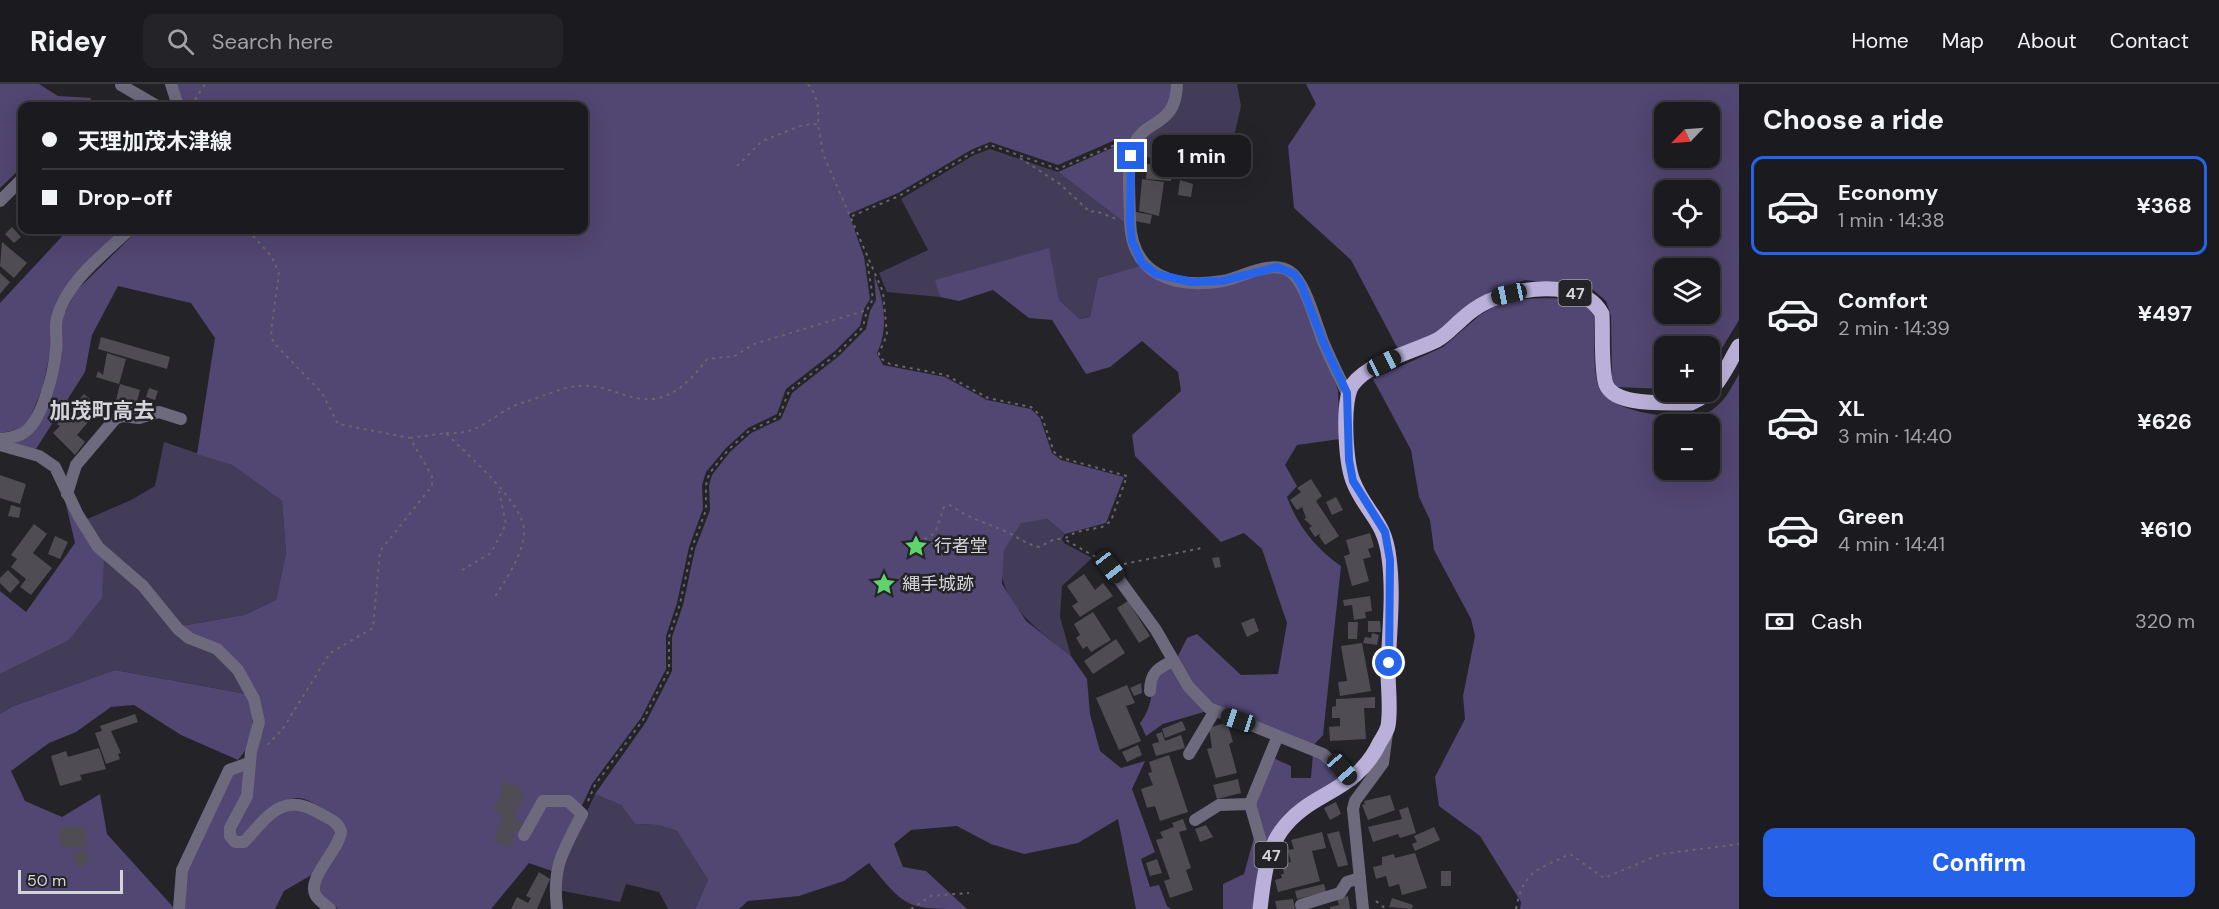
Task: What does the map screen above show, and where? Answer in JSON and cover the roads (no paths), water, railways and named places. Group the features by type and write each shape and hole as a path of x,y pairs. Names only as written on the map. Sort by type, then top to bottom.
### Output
{"main road":[{"name":"47","path":"1260,909 1273,846 1290,819 1301,809 1352,780 1374,755 1388,726 1390,560 1385,532 1353,481 1349,460 1347,393 1354,382 1368,372 1439,339 1475,308 1494,297 1524,291 1562,290 1587,295 1597,304 1602,314 1605,381 1612,392 1626,400 1691,404 1700,400 1715,387 1739,346"}],"street":[{"path":"171,84 177,102"},
{"path":"1177,84 1172,109 1134,143 1131,156 1130,223 1136,254 1142,263 1156,274 1173,280 1222,281 1271,267 1283,268 1294,274 1301,284 1324,344 1347,393"},
{"path":"121,85 150,102"},
{"path":"0,201 18,182"},
{"path":"0,439 20,435 34,424 47,390 56,350 56,319 78,280 125,234"},
{"path":"67,494 76,465 115,419 122,416 139,418 159,412 181,419"},
{"path":"0,445 39,456 55,468 91,538 143,586 178,629 189,638 217,649 238,670 251,692 258,714 256,739 249,763 251,772 247,796 230,828 230,836 235,842 244,842 272,813 292,803 304,803 334,822 341,831 339,841 324,864 314,889 315,896 330,909"},
{"path":"1110,567 1156,630 1195,695 1214,712 1323,754 1352,780"},
{"path":"1150,691 1150,679 1158,668 1173,661"},
{"path":"1189,754 1214,712"},
{"path":"1363,909 1354,801 1383,763 1388,726"},
{"path":"1269,860 1250,804 1277,738"},
{"path":"180,909 182,870 196,836 229,770 240,764 249,763"},
{"path":"524,835 543,801 568,801 582,814 557,866 554,885 557,909"},
{"path":"1195,820 1219,805 1250,804"},
{"path":"1301,905 1340,893 1347,882 1360,878"}],"place":[{"name":"行者堂","path":"916,546"},
{"name":"縄手城跡","path":"884,584"}],"district":[{"name":"加茂町高去","path":"102,411"}]}
